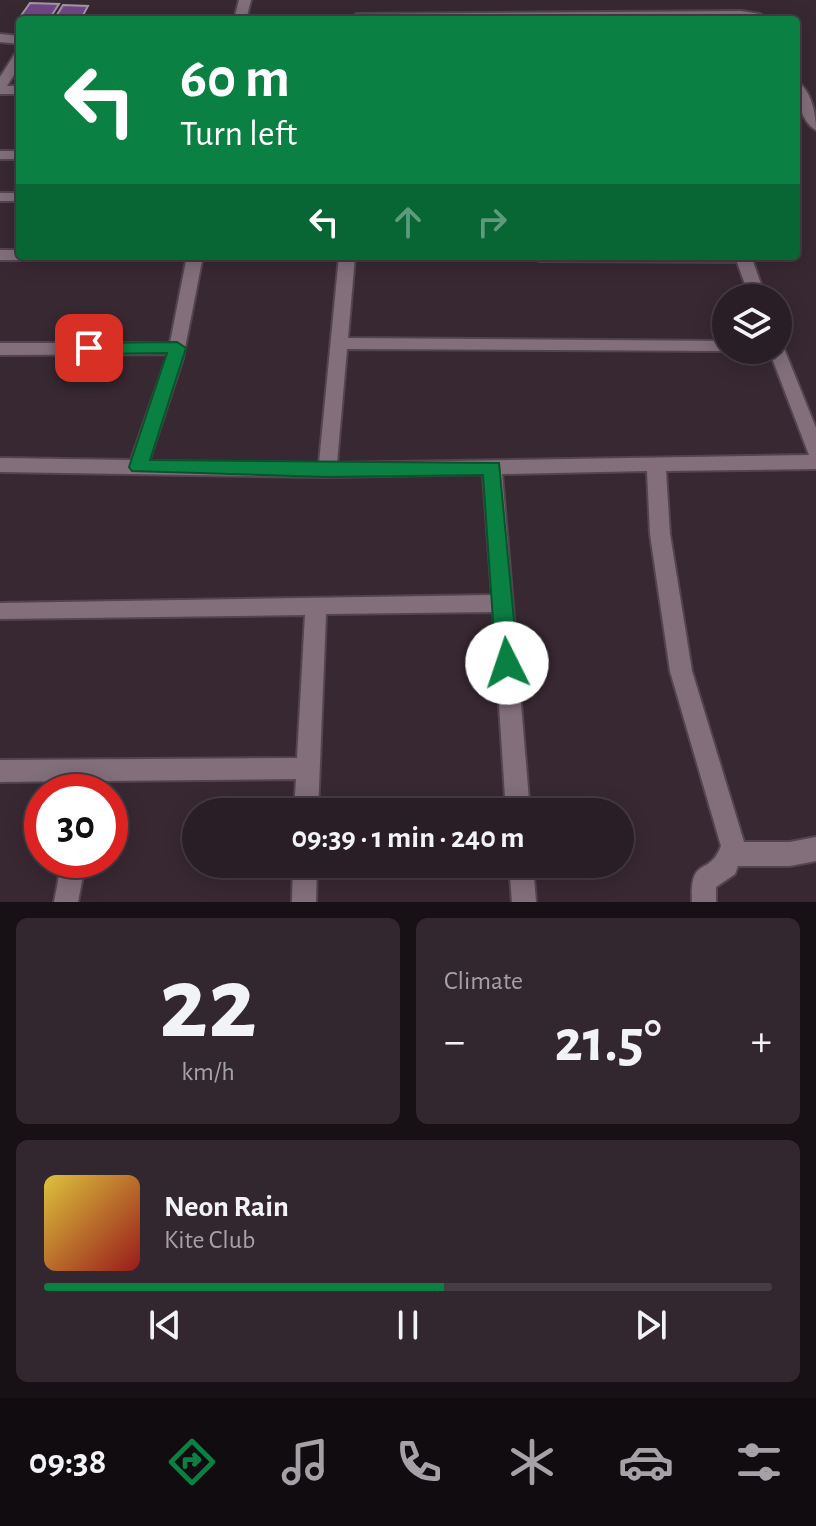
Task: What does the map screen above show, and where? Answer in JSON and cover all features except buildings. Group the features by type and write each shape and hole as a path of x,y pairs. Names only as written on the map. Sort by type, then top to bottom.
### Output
{"street":[{"path":"598,16 756,16"},
{"path":"0,89 16,62"},
{"path":"800,93 816,126"},
{"path":"138,467 177,348 194,260"},
{"path":"327,470 347,260"},
{"path":"744,260 753,284"},
{"path":"339,343 712,346"},
{"path":"0,349 177,348"},
{"path":"782,364 816,451"},
{"path":"0,465 327,470 816,462"},
{"path":"656,465 660,534 681,671 733,846 726,866 703,881 704,902"},
{"path":"492,468 517,798"},
{"path":"0,611 503,603"},
{"path":"307,798 316,605"},
{"path":"128,779 308,768"},
{"path":"0,771 27,774"},
{"path":"732,854 790,854 816,849"},
{"path":"66,902 71,878"},
{"path":"304,902 305,878"},
{"path":"522,878 524,902"}],"route":[{"path":"89,348 177,348 138,467 327,470 492,468 507,663"}]}
